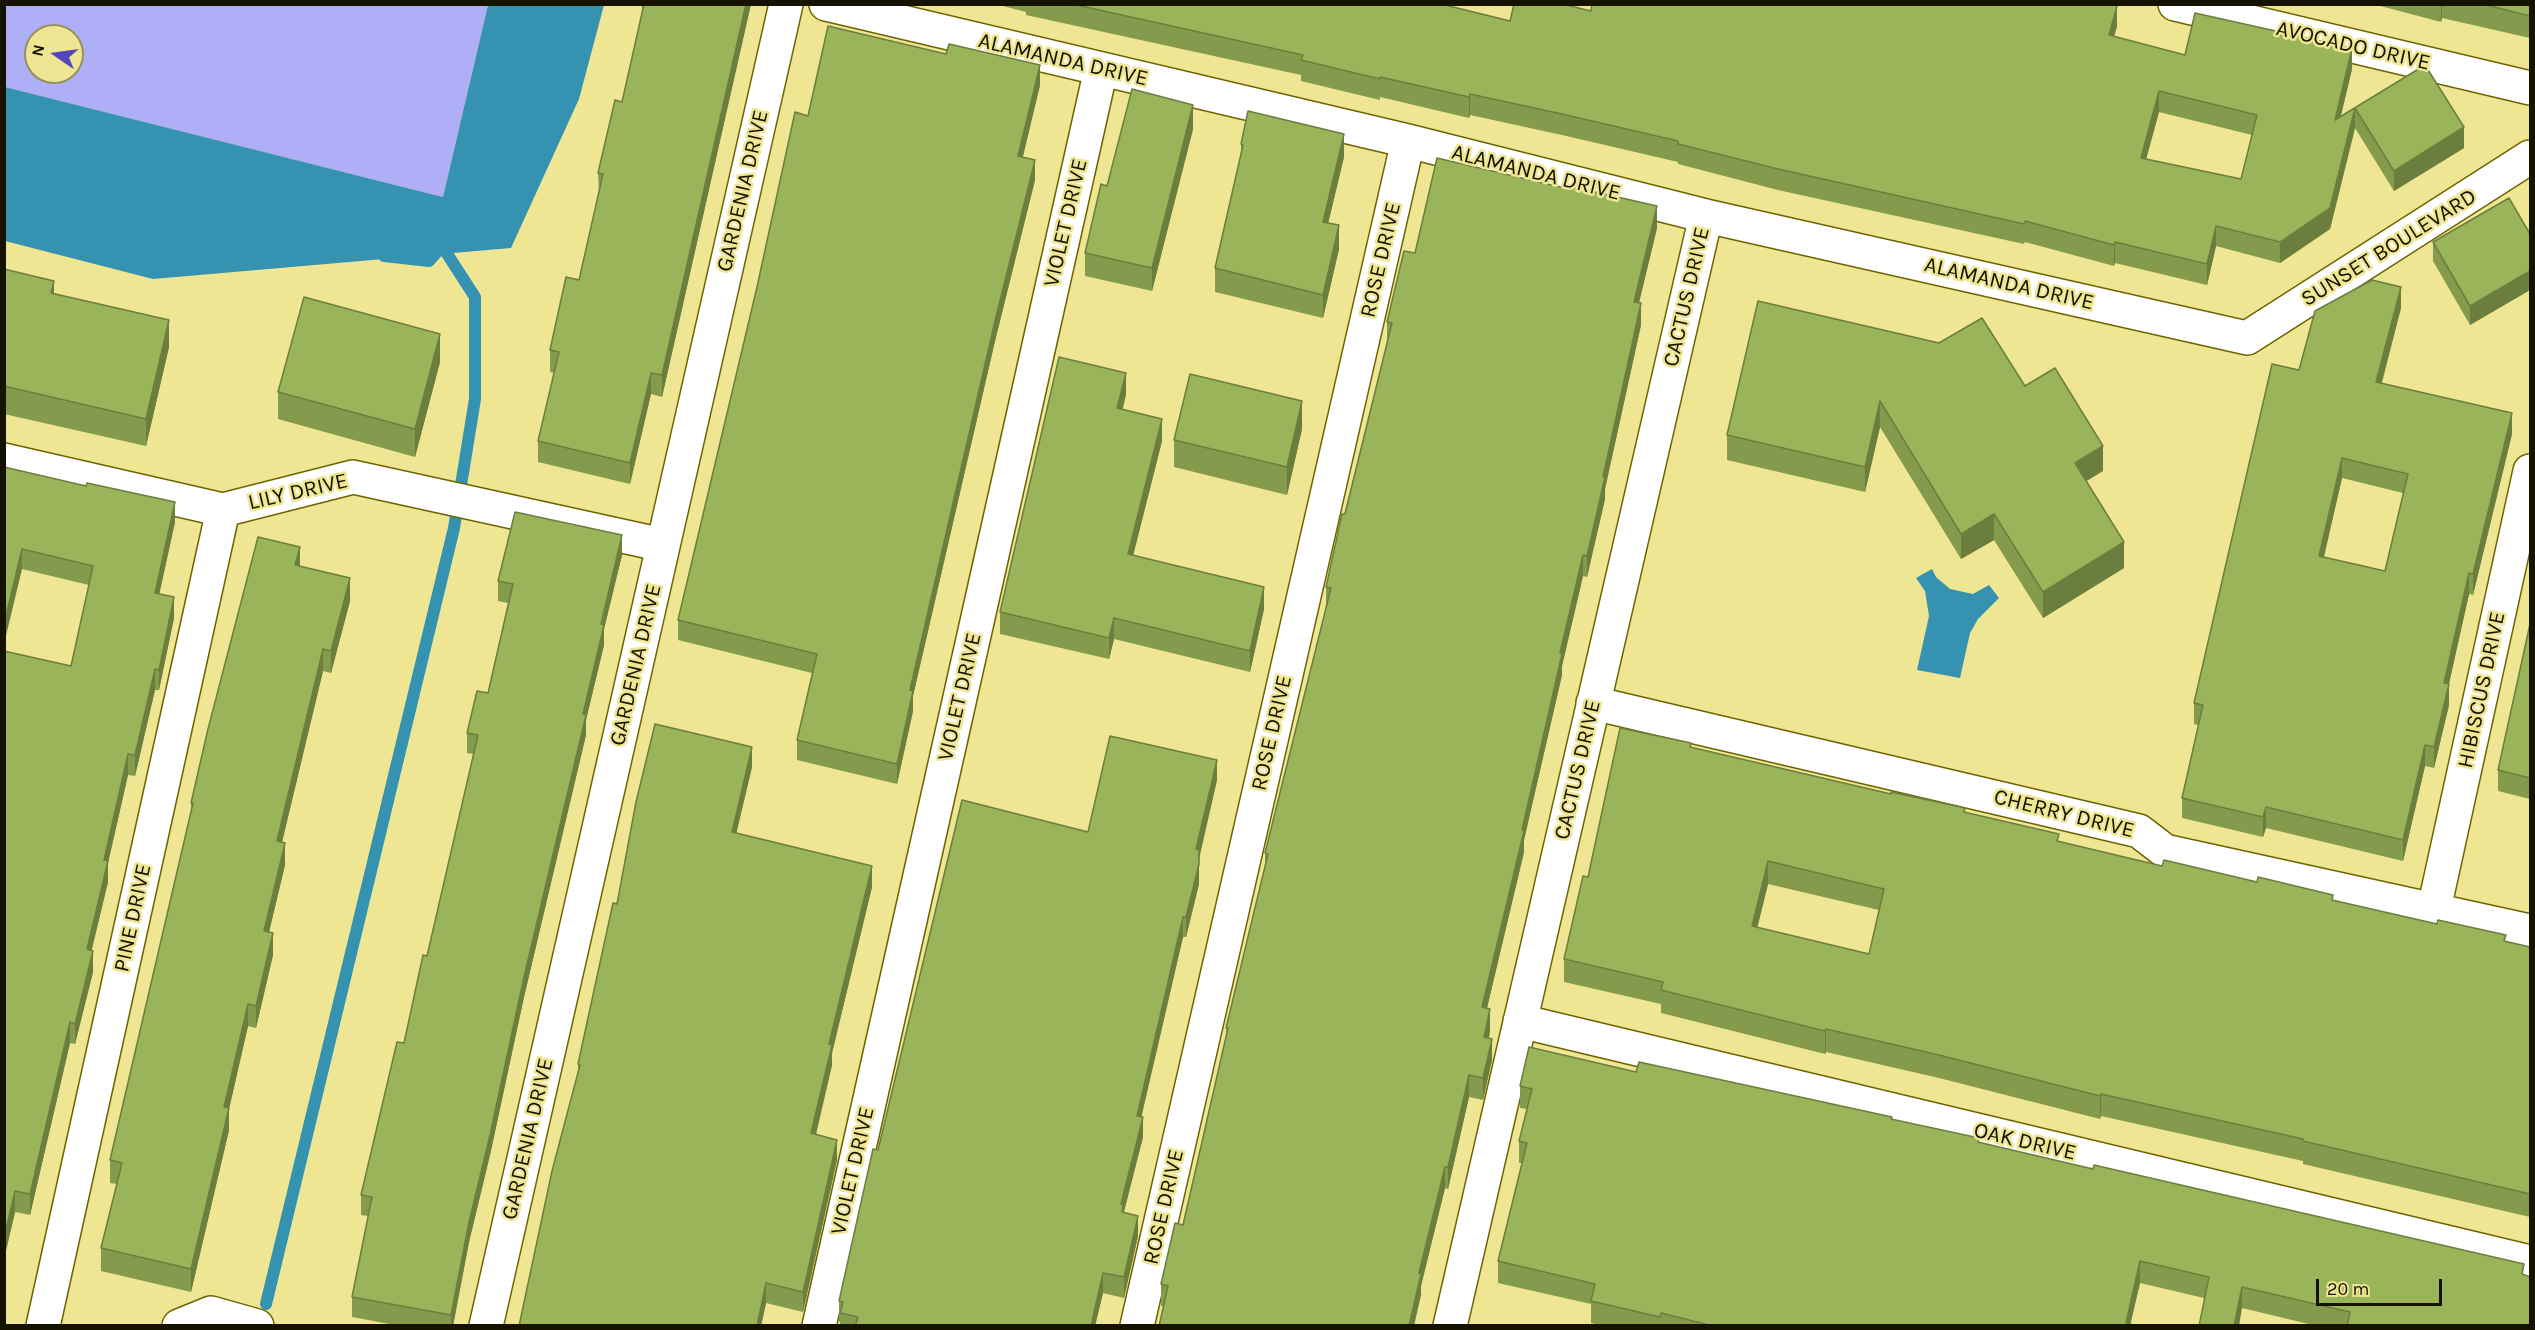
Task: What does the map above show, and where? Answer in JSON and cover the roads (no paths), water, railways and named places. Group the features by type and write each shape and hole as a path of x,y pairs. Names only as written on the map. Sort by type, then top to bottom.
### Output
{"street":[{"name":"GARDENIA DRIVE","path":"486,1326 786,4"},
{"name":"ALAMANDA DRIVE","path":"826,4 1408,141 1706,216 2247,338"},
{"name":"AVOCADO DRIVE","path":"2175,4 2530,88"},
{"name":"VIOLET DRIVE","path":"819,1326 1101,69"},
{"name":"ROSE DRIVE","path":"1137,1326 1408,141"},
{"name":"SUNSET BOULEVARD","path":"2247,338 2530,157"},
{"name":"CACTUS DRIVE","path":"1454,1325 1520,1021 1706,216"},
{"name":"LILY DRIVE","path":"4,460 223,510 353,477 663,544"},
{"name":"HIBISCUS DRIVE","path":"2434,909 2530,471"},
{"name":"PINE DRIVE","path":"43,1326 223,510"},
{"name":"CHERRY DRIVE","path":"1593,703 2139,831 2165,851 2530,931"},
{"name":"OAK DRIVE","path":"1520,1021 2530,1262"},
{"path":"179,1326 211,1313 257,1326"}],"waterway":[{"path":"384,256 429,261 445,243"},
{"path":"266,1304 454,528 475,399 475,297 442,246"}]}
